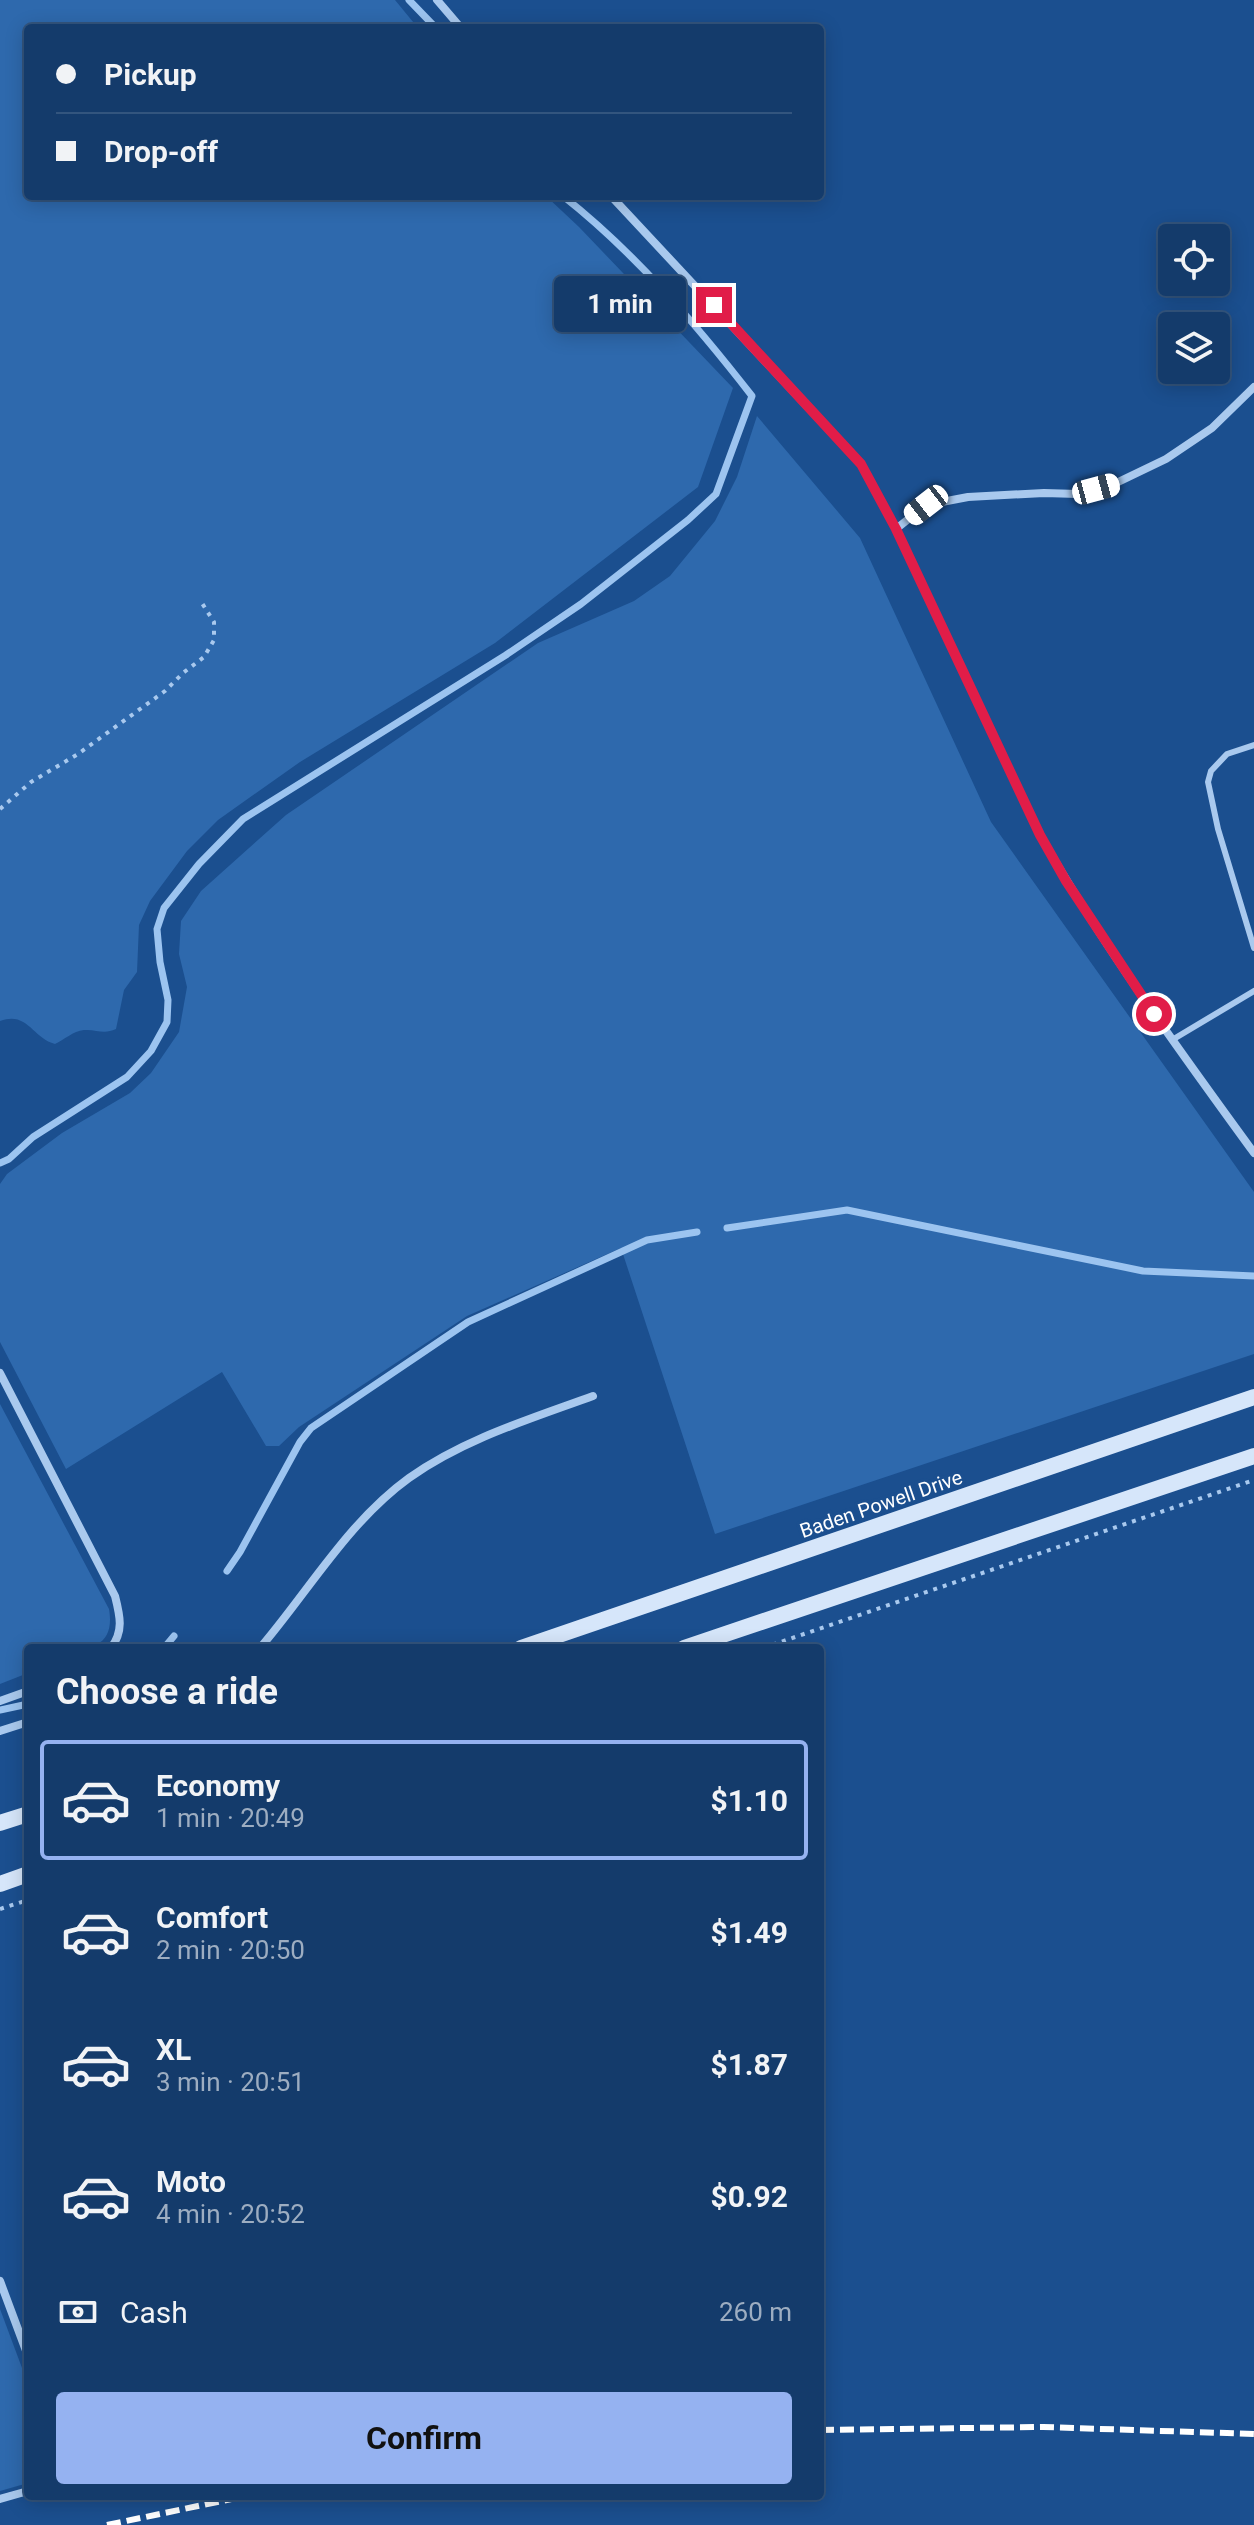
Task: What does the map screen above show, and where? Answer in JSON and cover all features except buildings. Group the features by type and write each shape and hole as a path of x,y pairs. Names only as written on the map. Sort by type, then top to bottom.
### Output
{"main road":[{"name":"Baden Powell Drive","path":"533,1644 1254,1397"},
{"path":"696,1644 1254,1456"},
{"path":"0,1823 24,1815"},
{"path":"0,1884 24,1875"}],"street":[{"path":"437,0 458,24"},
{"path":"615,200 861,464 896,529 1040,835 1066,881 1172,1040 1254,1153"},
{"path":"896,529 926,505 968,497 1078,494 1114,484 1166,459 1212,428 1254,387"},
{"path":"0,1373 115,1596 121,1619 119,1637 114,1644"},
{"path":"263,1644 315,1574 406,1480 440,1458 498,1430 593,1396"},
{"path":"0,1701 24,1692"},
{"path":"0,1731 24,1723"},
{"path":"0,2281 24,2345"},
{"path":"0,2499 24,2492"}],"lane":[{"path":"1254,745 1227,754 1211,771 1208,782 1218,829 1254,948"},
{"path":"1172,1040 1254,991"}],"path":[{"path":"0,809 31,782 78,754 165,691 204,657 214,640 214,622 200,600"},
{"path":"775,1644 1254,1480"},
{"path":"0,1909 24,1901"}],"shaded area":[{"path":"0,0 395,0 415,24 24,24 24,200 550,200 733,388 698,487 495,643 300,762 218,820 187,851 150,901 139,925 137,972 124,990 116,1029 107,1032 80,1031 55,1044 24,1022 0,1021"},
{"path":"757,416 860,538 991,822 1254,1192 1254,1354 715,1534 621,1248 467,1316 299,1427 279,1446 266,1446 222,1372 66,1469 0,1342 0,1184 7,1174 62,1133 130,1093 151,1073 179,1032 187,987 179,954 181,921 201,891 286,815 538,643 634,601 670,576 715,521 737,477"},
{"path":"0,1404 109,1609 110,1626 98,1644 24,1644 24,1675 0,1684"},
{"path":"0,2309 24,2373 24,2484 0,2491"}],"waterway":[{"path":"409,0 432,24"},
{"path":"0,1163 9,1159 33,1137 127,1077 151,1051 167,1022 168,1000 157,929 164,908 199,864 243,819 506,655 581,604 688,520 716,494 752,396 663,290 615,241 568,200"},
{"path":"727,1228 847,1210 1143,1271 1254,1276"},
{"path":"227,1571 311,1428 468,1322 647,1240 697,1232"},
{"path":"167,1644 174,1636"},
{"path":"0,1710 24,1705"}],"railway":[{"path":"824,2430 1043,2427 1254,2434"},
{"path":"107,2525 227,2500"}],"route":[{"path":"714,305 861,464 896,529 1040,835 1066,881 1154,1014"}]}
